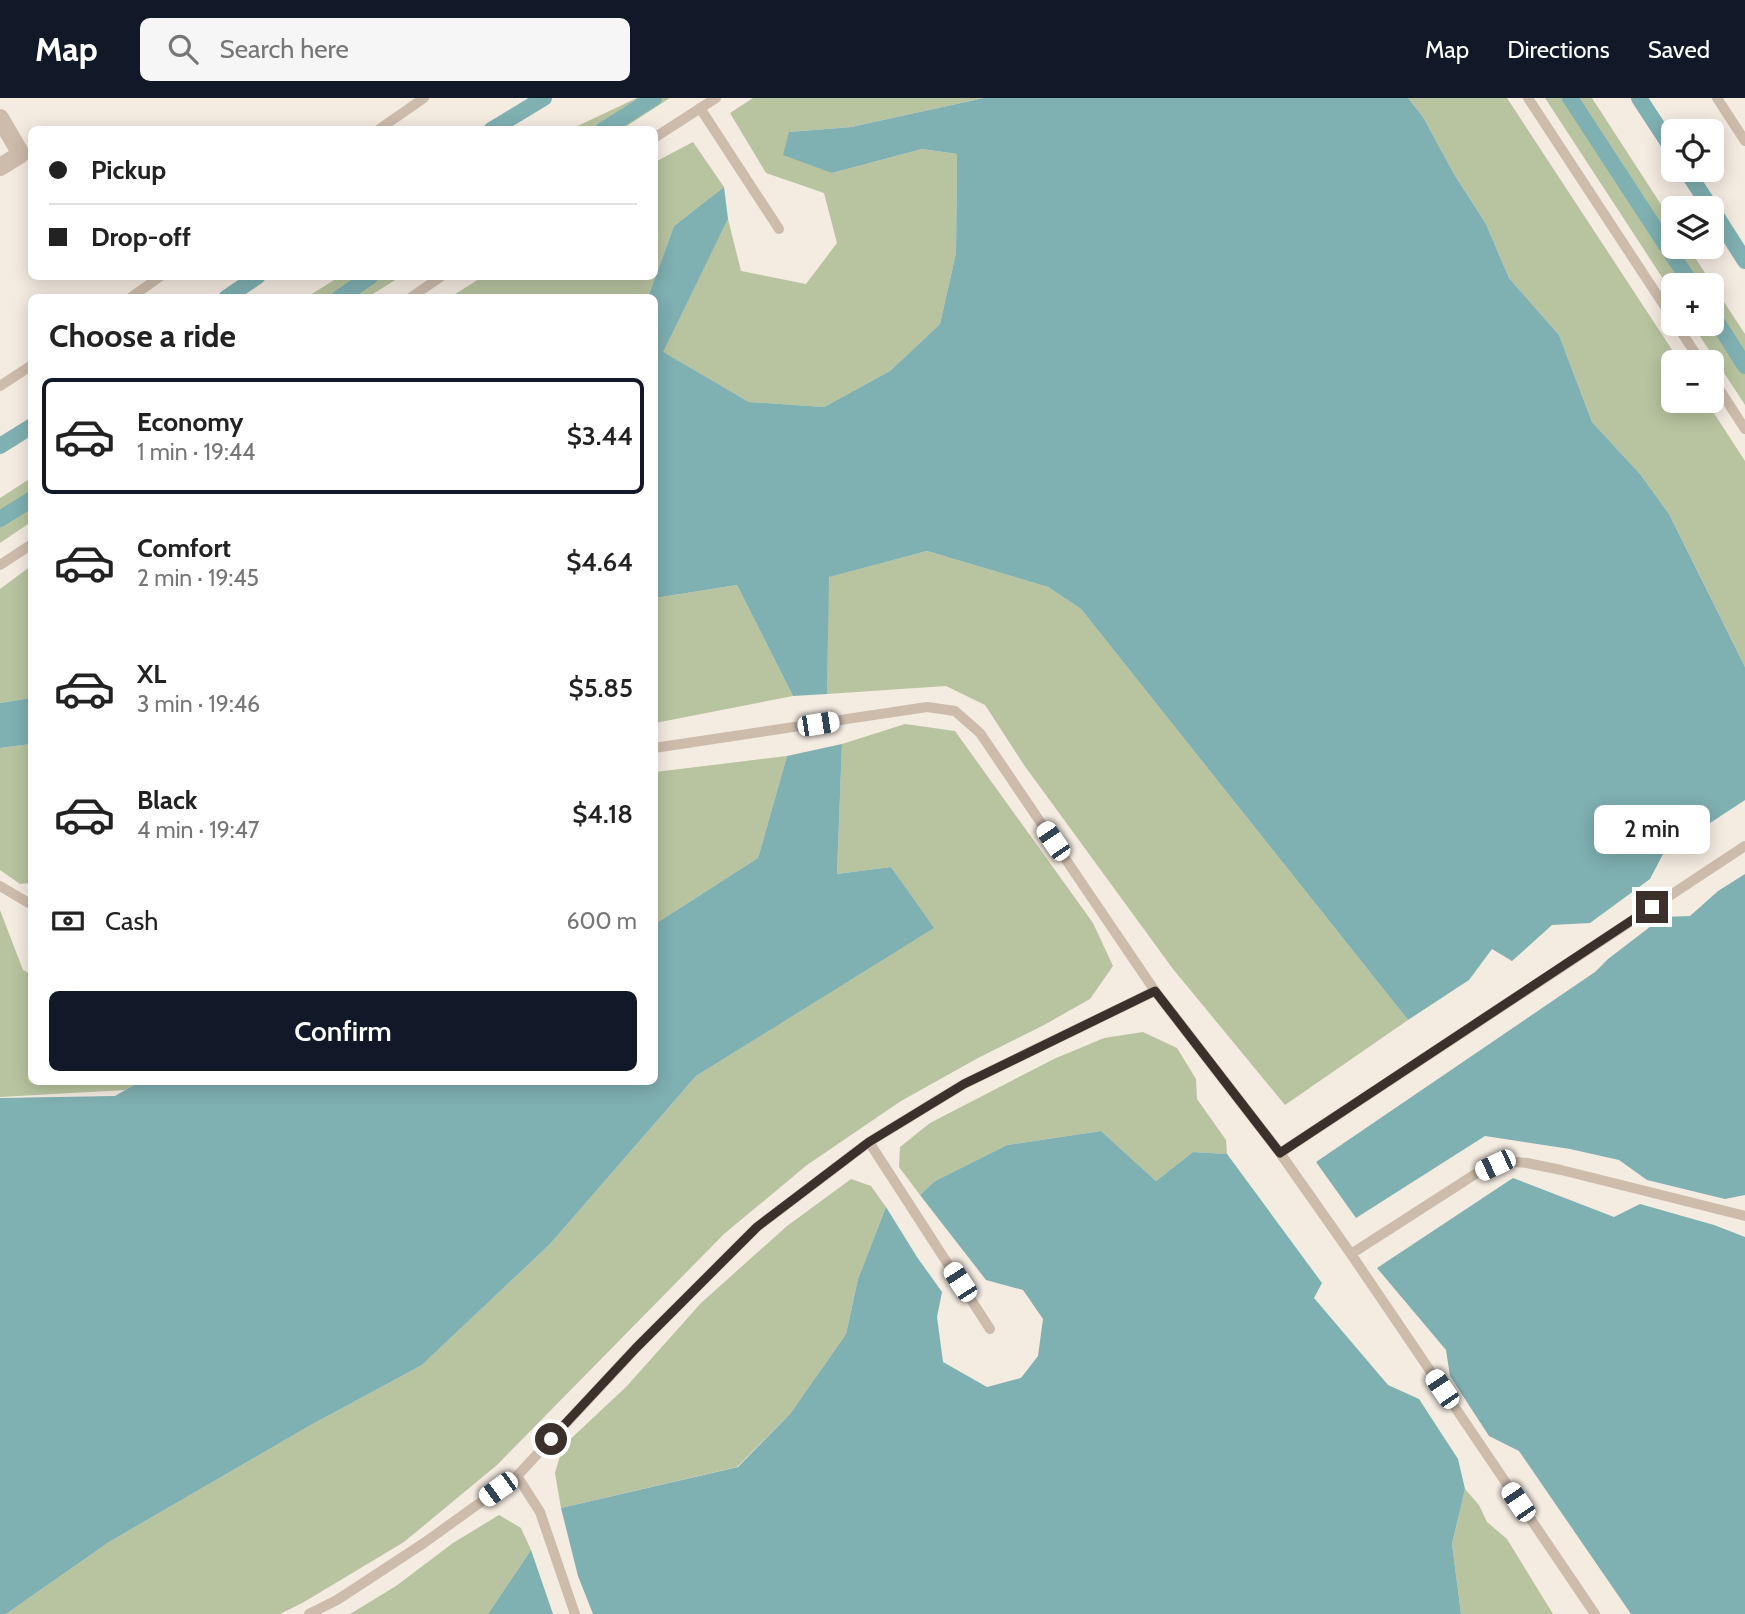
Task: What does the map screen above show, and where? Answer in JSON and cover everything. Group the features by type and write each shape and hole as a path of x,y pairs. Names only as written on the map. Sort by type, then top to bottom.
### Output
{"street":[{"path":"0,118 21,154 0,167"}],"lane":[{"path":"384,126 424,98"},
{"path":"658,135 716,98"},
{"path":"1528,98 1661,301"},
{"path":"1717,98 1745,141"},
{"path":"700,108 779,229"},
{"path":"136,294 155,280"},
{"path":"416,294 436,280"},
{"path":"0,386 28,368"},
{"path":"1724,397 1745,429"},
{"path":"0,565 28,547"},
{"path":"658,747 927,707 955,712 980,733 1155,991 1280,1153 1351,1254 1595,1614"},
{"path":"1280,1153 1745,846"},
{"path":"0,886 28,903"},
{"path":"309,1614 337,1600 424,1543 517,1476 636,1348 757,1227 869,1142 964,1084 1155,991"},
{"path":"869,1142 990,1329"},
{"path":"1351,1254 1477,1173 1503,1163 1527,1163 1561,1170 1745,1216"},
{"path":"517,1476 540,1512 575,1614"}],"green space":[{"path":"637,98 670,98 627,126 577,126"},
{"path":"753,98 984,98 851,127 789,132 832,173 922,149 957,154 956,253 940,324 890,371 824,407 749,402 662,352 728,219 741,271 806,284 837,243 824,193 766,173 730,113"},
{"path":"1408,98 1507,98 1672,350 1661,350 1661,413 1714,413 1745,461 1745,667 1669,514 1640,474 1592,422 1559,335 1509,278 1486,224 1454,174 1423,117"},
{"path":"1545,98 1592,98 1661,204 1661,259 1696,259 1705,273 1661,273 1661,276"},
{"path":"693,142 724,187 674,226 658,270 658,160"},
{"path":"334,280 395,280 373,294 312,294"},
{"path":"477,280 654,280 649,294 455,294"},
{"path":"1724,302 1745,334 1745,405 1724,373 1724,350 1709,350 1700,336 1724,336"},
{"path":"28,480 28,524 0,543 0,498"},
{"path":"927,551 1048,587 1081,609 1408,1020 1285,1105 1173,969 1024,765 985,705 946,686 827,694 828,577"},
{"path":"28,568 28,698 0,703 0,589"},
{"path":"737,585 793,696 658,722 658,598"},
{"path":"905,724 955,731 1093,923 1113,966 1090,999 901,1101 807,1165 724,1234 497,1465 404,1542 304,1602 280,1614 6,1614 109,1542 309,1426 422,1365 550,1244 696,1076 933,928 891,867 837,874 842,744"},
{"path":"28,744 28,883 20,884 0,870 0,748"},
{"path":"787,756 758,858 658,922 658,772"},
{"path":"0,910 23,970 28,972 28,1085 134,1085 125,1090 0,1097"},
{"path":"1143,1032 1177,1048 1196,1079 1197,1099 1226,1140 1227,1154 1193,1152 1156,1181 1101,1131 1007,1145 935,1181 920,1195 899,1167 900,1147 930,1123 1054,1059 1104,1038"},
{"path":"851,1179 871,1186 886,1207 858,1279 846,1334 790,1414 737,1467 561,1508 555,1473 563,1446 626,1387 701,1303 787,1226"},
{"path":"1465,1489 1479,1505 1487,1522 1507,1539 1553,1614 1461,1614 1452,1544"},
{"path":"499,1515 521,1528 531,1550 488,1614 350,1614 396,1586 453,1543"}],"water":[{"path":"984,98 1408,98 1423,117 1454,174 1486,224 1509,278 1559,335 1592,422 1640,474 1669,514 1745,667 1745,800 1663,854 1650,879 1590,923 1552,925 1512,961 1492,949 1469,980 1408,1020 1081,609 1048,587 927,551 829,577 827,694 793,696 737,585 658,598 658,294 649,294 654,280 658,280 658,270 674,226 724,187 728,219 663,352 749,402 824,407 890,371 940,324 956,253 957,154 922,149 832,173 783,155 789,132 851,127"},
{"path":"28,698 28,744 0,748 0,703"},
{"path":"842,744 837,874 891,867 934,928 696,1076 550,1244 422,1365 309,1426 109,1542 6,1614 0,1614 0,1098 115,1096 134,1085 658,1085 658,922 758,858 787,756"},
{"path":"1745,874 1745,1195 1725,1199 1647,1180 1619,1160 1570,1149 1485,1136 1356,1218 1316,1162 1595,972 1663,917 1690,916 1718,891"},
{"path":"1101,1131 1156,1181 1193,1152 1227,1154 1322,1283 1314,1298 1388,1385 1419,1399 1458,1459 1465,1489 1452,1544 1461,1614 593,1614 578,1576 561,1508 738,1467 790,1414 846,1334 858,1279 886,1207 942,1292 937,1317 943,1362 987,1387 1021,1378 1038,1356 1043,1319 1023,1290 986,1280 920,1195 935,1181 1007,1145"},
{"path":"1513,1178 1614,1217 1640,1204 1714,1225 1745,1237 1745,1614 1631,1614 1519,1451 1489,1436 1450,1376 1446,1350 1377,1268"},
{"path":"531,1550 553,1614 488,1614"}],"waterway":[{"path":"498,126 544,98"},
{"path":"609,126 654,98"},
{"path":"1570,98 1684,273"},
{"path":"1639,98 1661,132"},
{"path":"1694,182 1703,196"},
{"path":"1724,228 1745,261"},
{"path":"232,294 252,280"},
{"path":"345,294 365,280"},
{"path":"1724,333 1745,366"},
{"path":"0,446 28,428"},
{"path":"0,519 28,502"}],"route":[{"path":"551,1439 636,1348 757,1227 869,1142 964,1084 1155,991 1280,1153 1652,907"}]}
